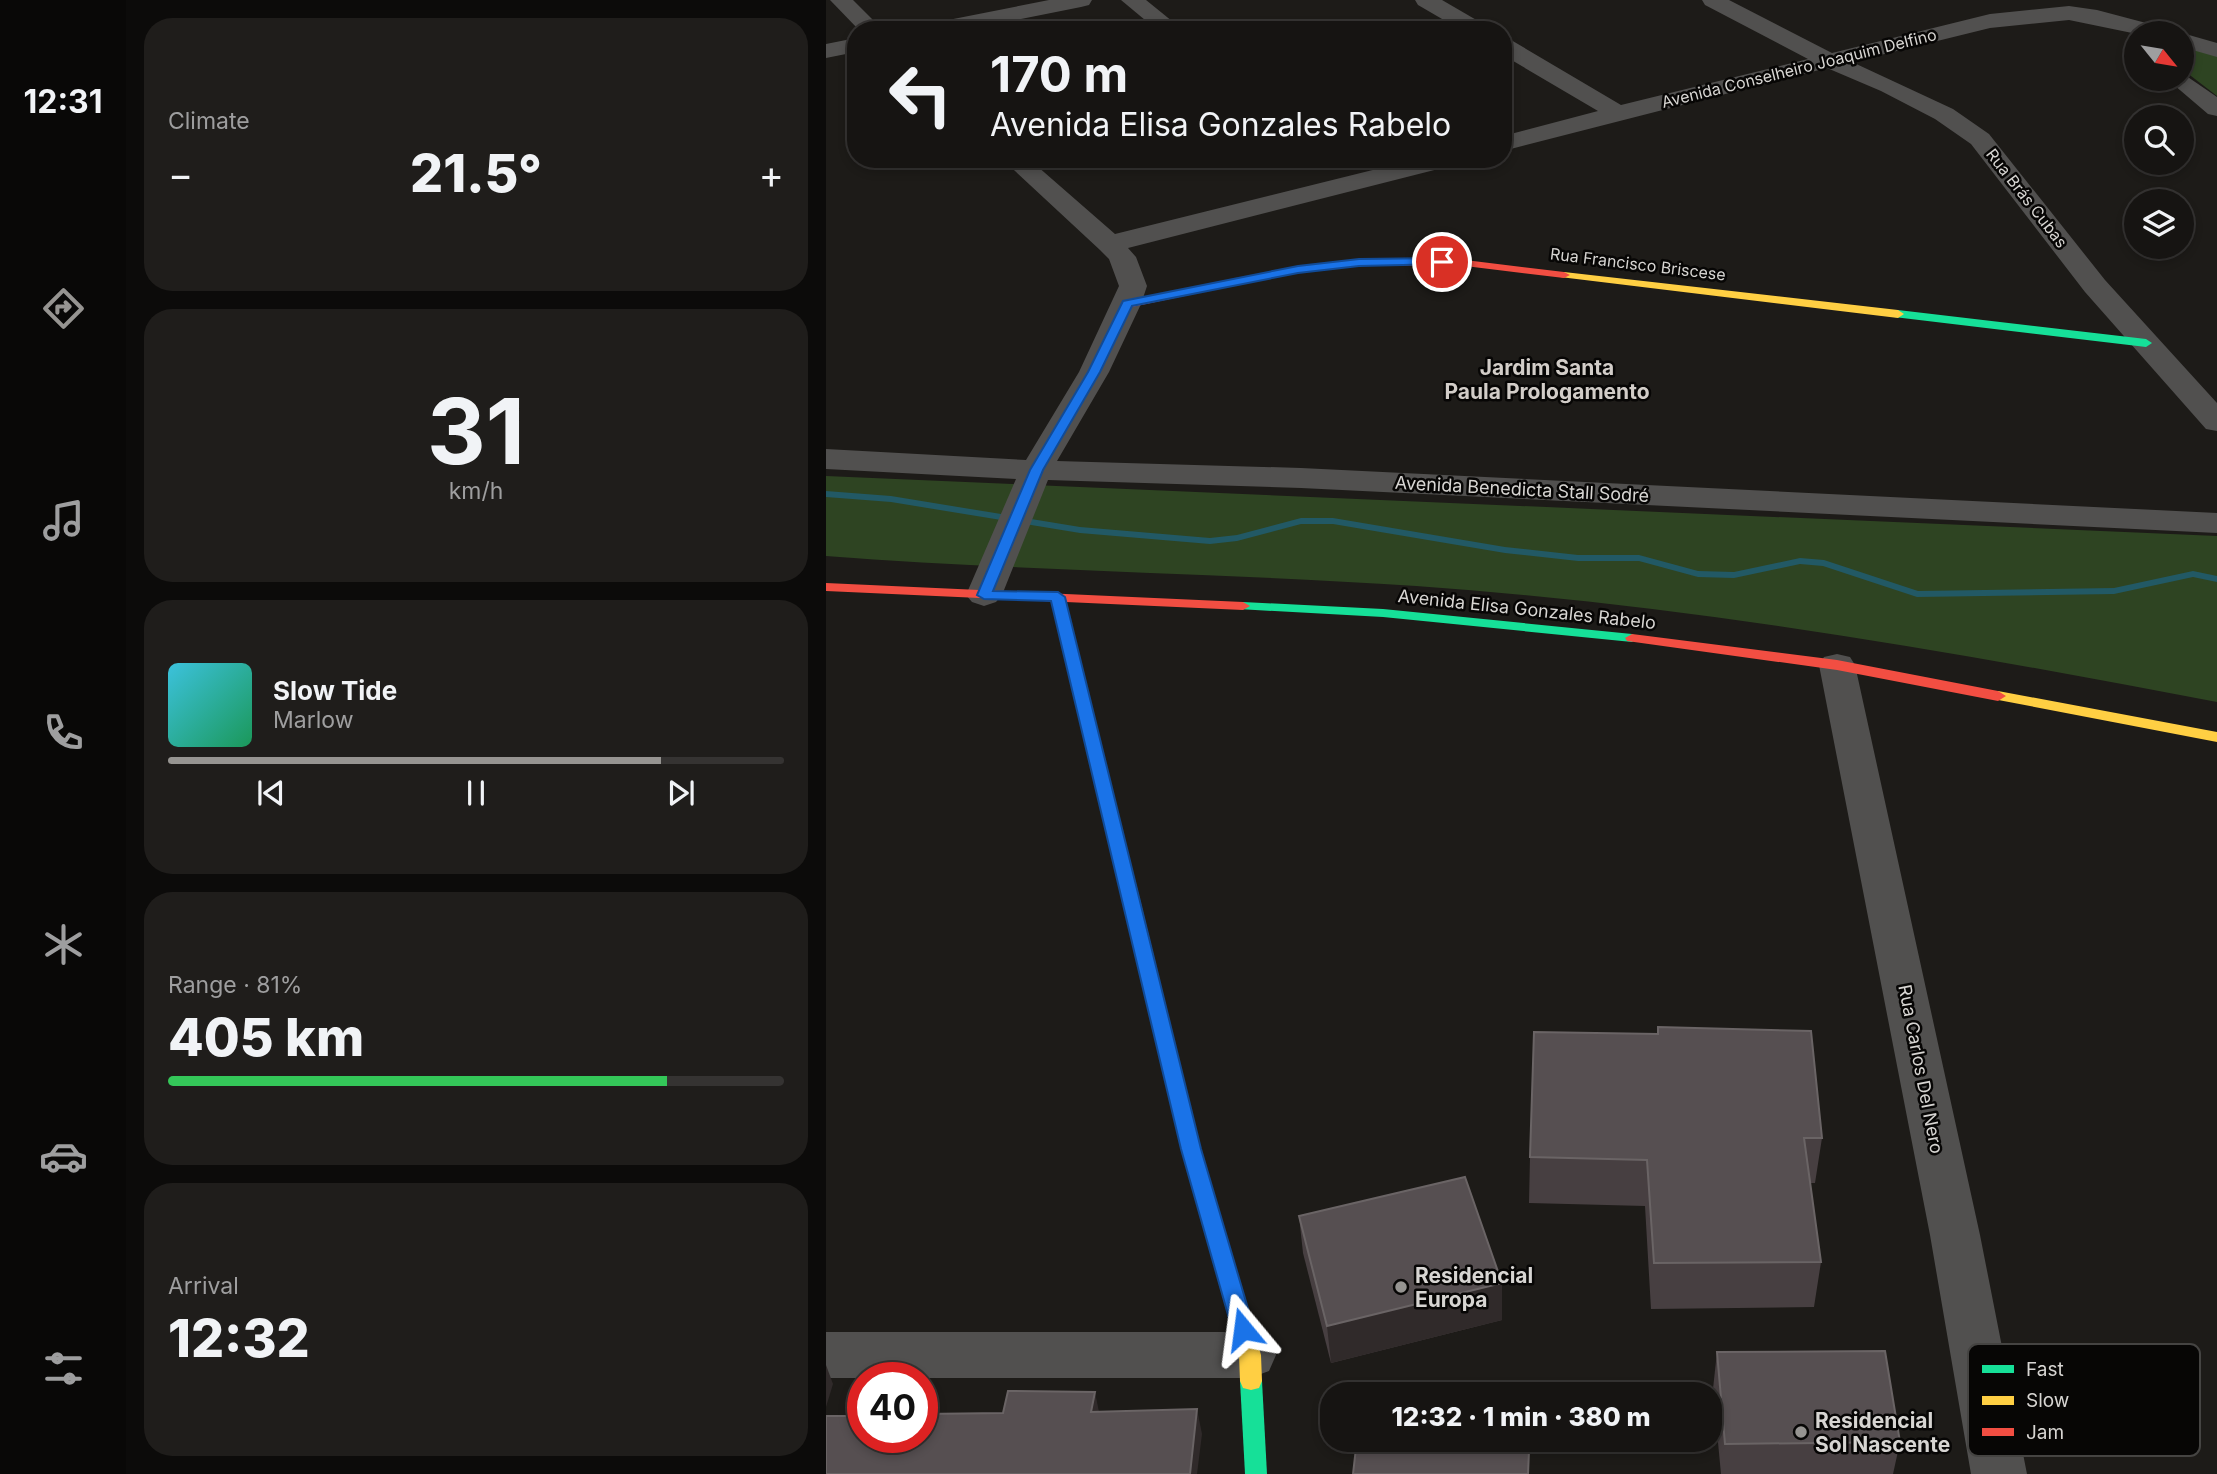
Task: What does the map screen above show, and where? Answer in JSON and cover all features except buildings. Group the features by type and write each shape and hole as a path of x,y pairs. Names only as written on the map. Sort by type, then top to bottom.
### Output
{"street":[{"path":"841,0 863,21"},
{"path":"977,21 1081,0"},
{"path":"1132,0 1160,21"},
{"path":"1426,0 1462,21"},
{"name":"Rua Brás Cubas","path":"1713,0 1827,60 1922,103 1980,139 2095,286 2217,422"},
{"path":"2075,0 2124,37"},
{"name":"Avenida Conselheiro Joaquim Delfino","path":"1512,142 1990,21 2069,13 2097,17"},
{"path":"2097,17 2124,24"},
{"path":"2194,43 2217,50"},
{"path":"826,51 847,47"},
{"path":"1512,50 1618,113"},
{"path":"2194,91 2217,109"},
{"path":"984,595 1031,482 1094,372 1133,286 1122,257 1024,168"},
{"path":"1376,168 1388,176"},
{"path":"1110,244 1417,168"},
{"name":"Rua Francisco Briscese","path":"1127,304 1298,269 1370,262 1457,262 2147,342"},
{"name":"Avenida Benedicta Stall Sodré","path":"826,459 1031,482 1301,478 2217,523"},
{"name":"Avenida Elisa Gonzales Rabelo","path":"826,587 1383,613 1578,631 1837,665 2217,737"},
{"path":"1058,597 1191,1149 1251,1355 1256,1474"},
{"name":"Rua Carlos Del Nero","path":"1837,665 1975,1344"},
{"path":"826,1355 1251,1355"},
{"name":"Rua Carlos Del Nero","path":"1996,1456 1999,1474"}],"green space":[{"path":"2194,48 2217,53 2217,96 2194,78"},
{"path":"826,476 2217,536 2217,702 1818,632 1517,594 1416,586 826,556"}],"waterway":[{"path":"826,494 891,499 1080,530 1210,541 1237,538 1301,521 1333,521 1505,550 1578,558 1639,558 1698,574 1734,575 1800,561 1824,563 1917,594 2114,591 2193,574 2217,579"}],"traffic: fast":[{"path":"1898,314 2146,343"},
{"path":"1057,597 1132,904"},
{"path":"1243,606 1383,613 1632,638"},
{"path":"1251,1381 1256,1474"}],"traffic: slow":[{"path":"1564,275 1898,314"},
{"path":"1998,696 2217,737"},
{"path":"1132,904 1191,1149 1250,1355 1251,1381"}],"traffic: jam":[{"path":"1127,304 1298,269 1359,263 1457,262 1564,275"},
{"path":"826,587 1243,606"},
{"path":"1632,638 1837,665 1998,696"}],"place":[{"name":"Residencial Europa","path":"1401,1287"},
{"name":"Residencial Sol Nascente","path":"1801,1432"}],"district":[{"name":"Jardim Santa Paula Prologamento","path":"1547,379"}],"route":[{"path":"1243,1329 1191,1149 1058,597 984,595 1036,470 1094,372 1127,304 1298,269 1359,263 1442,262"}]}
